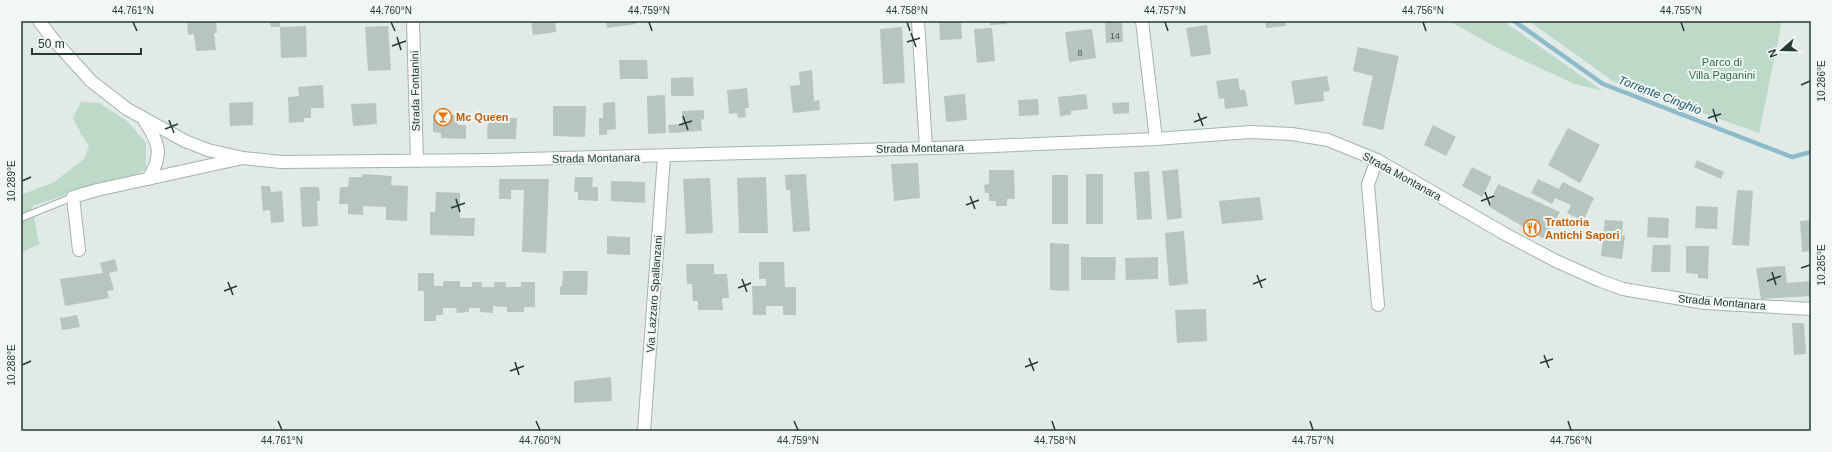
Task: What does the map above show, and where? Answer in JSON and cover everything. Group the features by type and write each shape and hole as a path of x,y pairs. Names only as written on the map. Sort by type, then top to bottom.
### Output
{"main road":[{"name":"Strada Montanara","path":"39,21 52,38 91,81 127,109 144,120 185,141 208,150 243,158 281,162 664,156 1156,139 1250,132 1292,134 1328,140 1376,160 1505,234 1556,261 1623,289 1706,303 1811,310"},
{"name":"Strada Fontanini","path":"413,21 417,161"},
{"path":"918,21 926,148"},
{"path":"1142,21 1156,139"},
{"path":"144,120 156,137 158,154 155,168 148,179"},
{"name":"Via Lazzaro Spallanzani","path":"644,431 664,156"},
{"path":"79,250 73,197 243,158"},
{"path":"1376,160 1368,184 1378,305"}],"lane":[{"path":"21,218 73,197"}],"green space":[{"path":"1449,21 1503,21 1603,91 1575,84 1505,52"},
{"name":"Parco di Villa Paganini","path":"1529,21 1782,21 1759,133 1613,81"},
{"path":"81,102 99,103 127,121 146,143 146,169 132,177 102,183 32,206 39,244 21,253 21,195 54,182 84,159 89,146 73,118"}],"building":[{"path":"187,21 216,21 217,33 214,33 216,50 196,51 194,34 188,35"},
{"path":"270,21 279,21 280,27 271,27"},
{"path":"531,21 555,21 556,32 533,35"},
{"path":"606,21 635,21 636,24 607,28"},
{"path":"939,21 961,21 962,39 940,40"},
{"path":"990,21 1007,21 1007,24 990,25"},
{"path":"1105,21 1122,21 1123,42 1106,43"},
{"path":"1265,21 1285,21 1286,26 1266,28"},
{"path":"1207,25 1211,54 1191,57 1186,28"},
{"path":"306,26 307,57 281,58 280,27"},
{"path":"388,26 391,70 368,71 365,27"},
{"path":"902,27 905,83 883,84 880,29"},
{"path":"992,28 995,61 977,63 974,29"},
{"path":"1092,29 1096,58 1069,62 1065,32"},
{"path":"1358,47 1399,56 1383,130 1362,125 1373,76 1353,71"},
{"path":"619,60 647,60 648,79 620,79"},
{"path":"812,70 814,101 819,100 820,110 793,113 790,86 800,85 799,72"},
{"path":"1327,76 1330,91 1323,92 1324,101 1295,105 1291,81"},
{"path":"693,77 694,96 671,96 671,78"},
{"path":"1238,78 1240,90 1245,90 1248,106 1225,109 1224,98 1219,99 1216,81"},
{"path":"323,85 324,108 311,108 311,118 304,118 304,122 289,123 288,97 299,96 298,87"},
{"path":"747,88 749,108 745,108 746,117 738,118 737,113 729,114 727,90"},
{"path":"965,94 967,120 946,122 944,96"},
{"path":"1086,94 1088,109 1071,111 1071,115 1060,116 1058,97"},
{"path":"665,95 666,133 648,134 647,96"},
{"path":"1038,99 1039,115 1019,116 1018,100"},
{"path":"253,102 253,125 230,126 229,103"},
{"path":"615,102 616,129 607,130 607,135 599,135 599,118 603,118 603,103"},
{"path":"1129,102 1129,113 1113,114 1112,103"},
{"path":"376,103 377,124 353,126 351,104"},
{"path":"553,106 586,106 585,137 553,136"},
{"path":"704,110 704,119 701,120 702,131 669,133 668,125 682,124 682,111"},
{"path":"433,114 458,115 458,125 466,125 466,139 441,138 441,133 433,132"},
{"path":"488,118 517,118 516,139 487,139"},
{"path":"1433,125 1456,137 1446,156 1424,145"},
{"path":"1568,128 1600,145 1580,183 1548,165"},
{"path":"1697,160 1724,172 1721,179 1694,167"},
{"path":"918,163 920,198 894,201 891,164"},
{"path":"1472,167 1492,177 1482,197 1462,186"},
{"path":"1178,169 1182,218 1167,220 1162,171"},
{"path":"989,170 1014,170 1015,199 1007,199 1007,206 996,206 996,201 989,201 989,193 985,193 984,185 989,184"},
{"path":"1149,171 1152,219 1137,220 1134,172"},
{"path":"362,174 392,176 391,185 408,186 407,221 386,220 386,207 363,206 363,215 348,214 348,204 339,204 340,187 348,187 349,177 362,177"},
{"path":"806,174 810,231 793,232 790,190 786,190 785,175"},
{"path":"1086,174 1103,174 1103,224 1086,224"},
{"path":"1052,175 1068,175 1068,224 1052,224"},
{"path":"575,177 593,177 592,187 598,187 598,201 578,200 578,192 574,192"},
{"path":"766,177 768,233 739,233 737,178"},
{"path":"710,178 713,233 686,234 683,179"},
{"path":"499,179 549,179 546,253 522,252 524,190 511,190 511,199 499,199"},
{"path":"1538,179 1559,189 1563,182 1594,198 1583,221 1567,213 1571,205 1555,198 1552,204 1531,193"},
{"path":"611,181 645,182 645,203 611,201"},
{"path":"1498,184 1560,212 1544,239 1488,206"},
{"path":"261,186 270,186 271,192 282,191 284,222 271,223 270,210 263,211"},
{"path":"300,187 319,187 320,201 317,201 318,226 302,227"},
{"path":"1737,190 1753,191 1749,246 1732,245"},
{"path":"436,192 460,193 460,218 475,218 474,236 430,235 430,212 435,212"},
{"path":"1260,197 1263,220 1222,224 1219,201"},
{"path":"1696,206 1718,207 1717,229 1695,228"},
{"path":"1648,217 1669,218 1668,238 1647,237"},
{"path":"1605,220 1623,221 1622,235 1625,236 1622,259 1601,256"},
{"path":"1811,220 1811,251 1802,252 1800,221"},
{"path":"1184,231 1188,284 1169,286 1165,233"},
{"path":"607,236 630,237 630,255 607,254"},
{"path":"1050,243 1069,244 1069,291 1050,290"},
{"path":"1653,245 1671,245 1670,272 1651,272"},
{"path":"1686,246 1709,246 1708,279 1698,278 1698,274 1686,273"},
{"path":"1081,257 1116,257 1115,280 1081,280"},
{"path":"1158,257 1158,279 1126,280 1125,258"},
{"path":"115,259 118,271 109,273 114,290 107,291 109,298 65,306 60,279 103,273 100,263"},
{"path":"759,262 784,262 785,287 796,287 796,315 783,315 783,306 766,306 766,315 753,315 752,286 766,286 766,279 759,279"},
{"path":"686,264 714,264 714,274 727,274 729,298 722,298 723,310 698,310 698,301 693,301 692,284 687,284"},
{"path":"1785,266 1787,283 1811,281 1811,296 1761,299 1756,268"},
{"path":"563,271 588,271 587,295 560,295"},
{"path":"418,273 434,273 434,286 443,286 443,281 460,281 460,287 472,287 472,282 482,282 482,287 494,287 494,282 506,282 506,287 521,287 521,282 535,282 535,307 524,307 524,312 507,312 507,307 493,306 493,313 480,312 480,308 469,308 469,312 457,313 456,308 443,308 443,315 436,315 436,321 424,321 424,291 418,291"},
{"path":"1206,309 1207,341 1177,343 1175,310"},
{"path":"77,315 80,327 62,330 60,318"},
{"path":"1792,323 1804,323 1806,354 1794,355"},
{"path":"611,377 612,401 574,403 574,381"}],"waterway":[{"name":"Torrente Cinghio","path":"1514,21 1603,84 1792,157 1811,152"}],"place":[{"name":"Mc Queen","path":"443,117"},
{"name":"Trattoria Antichi Sapori","path":"1532,228"}]}
